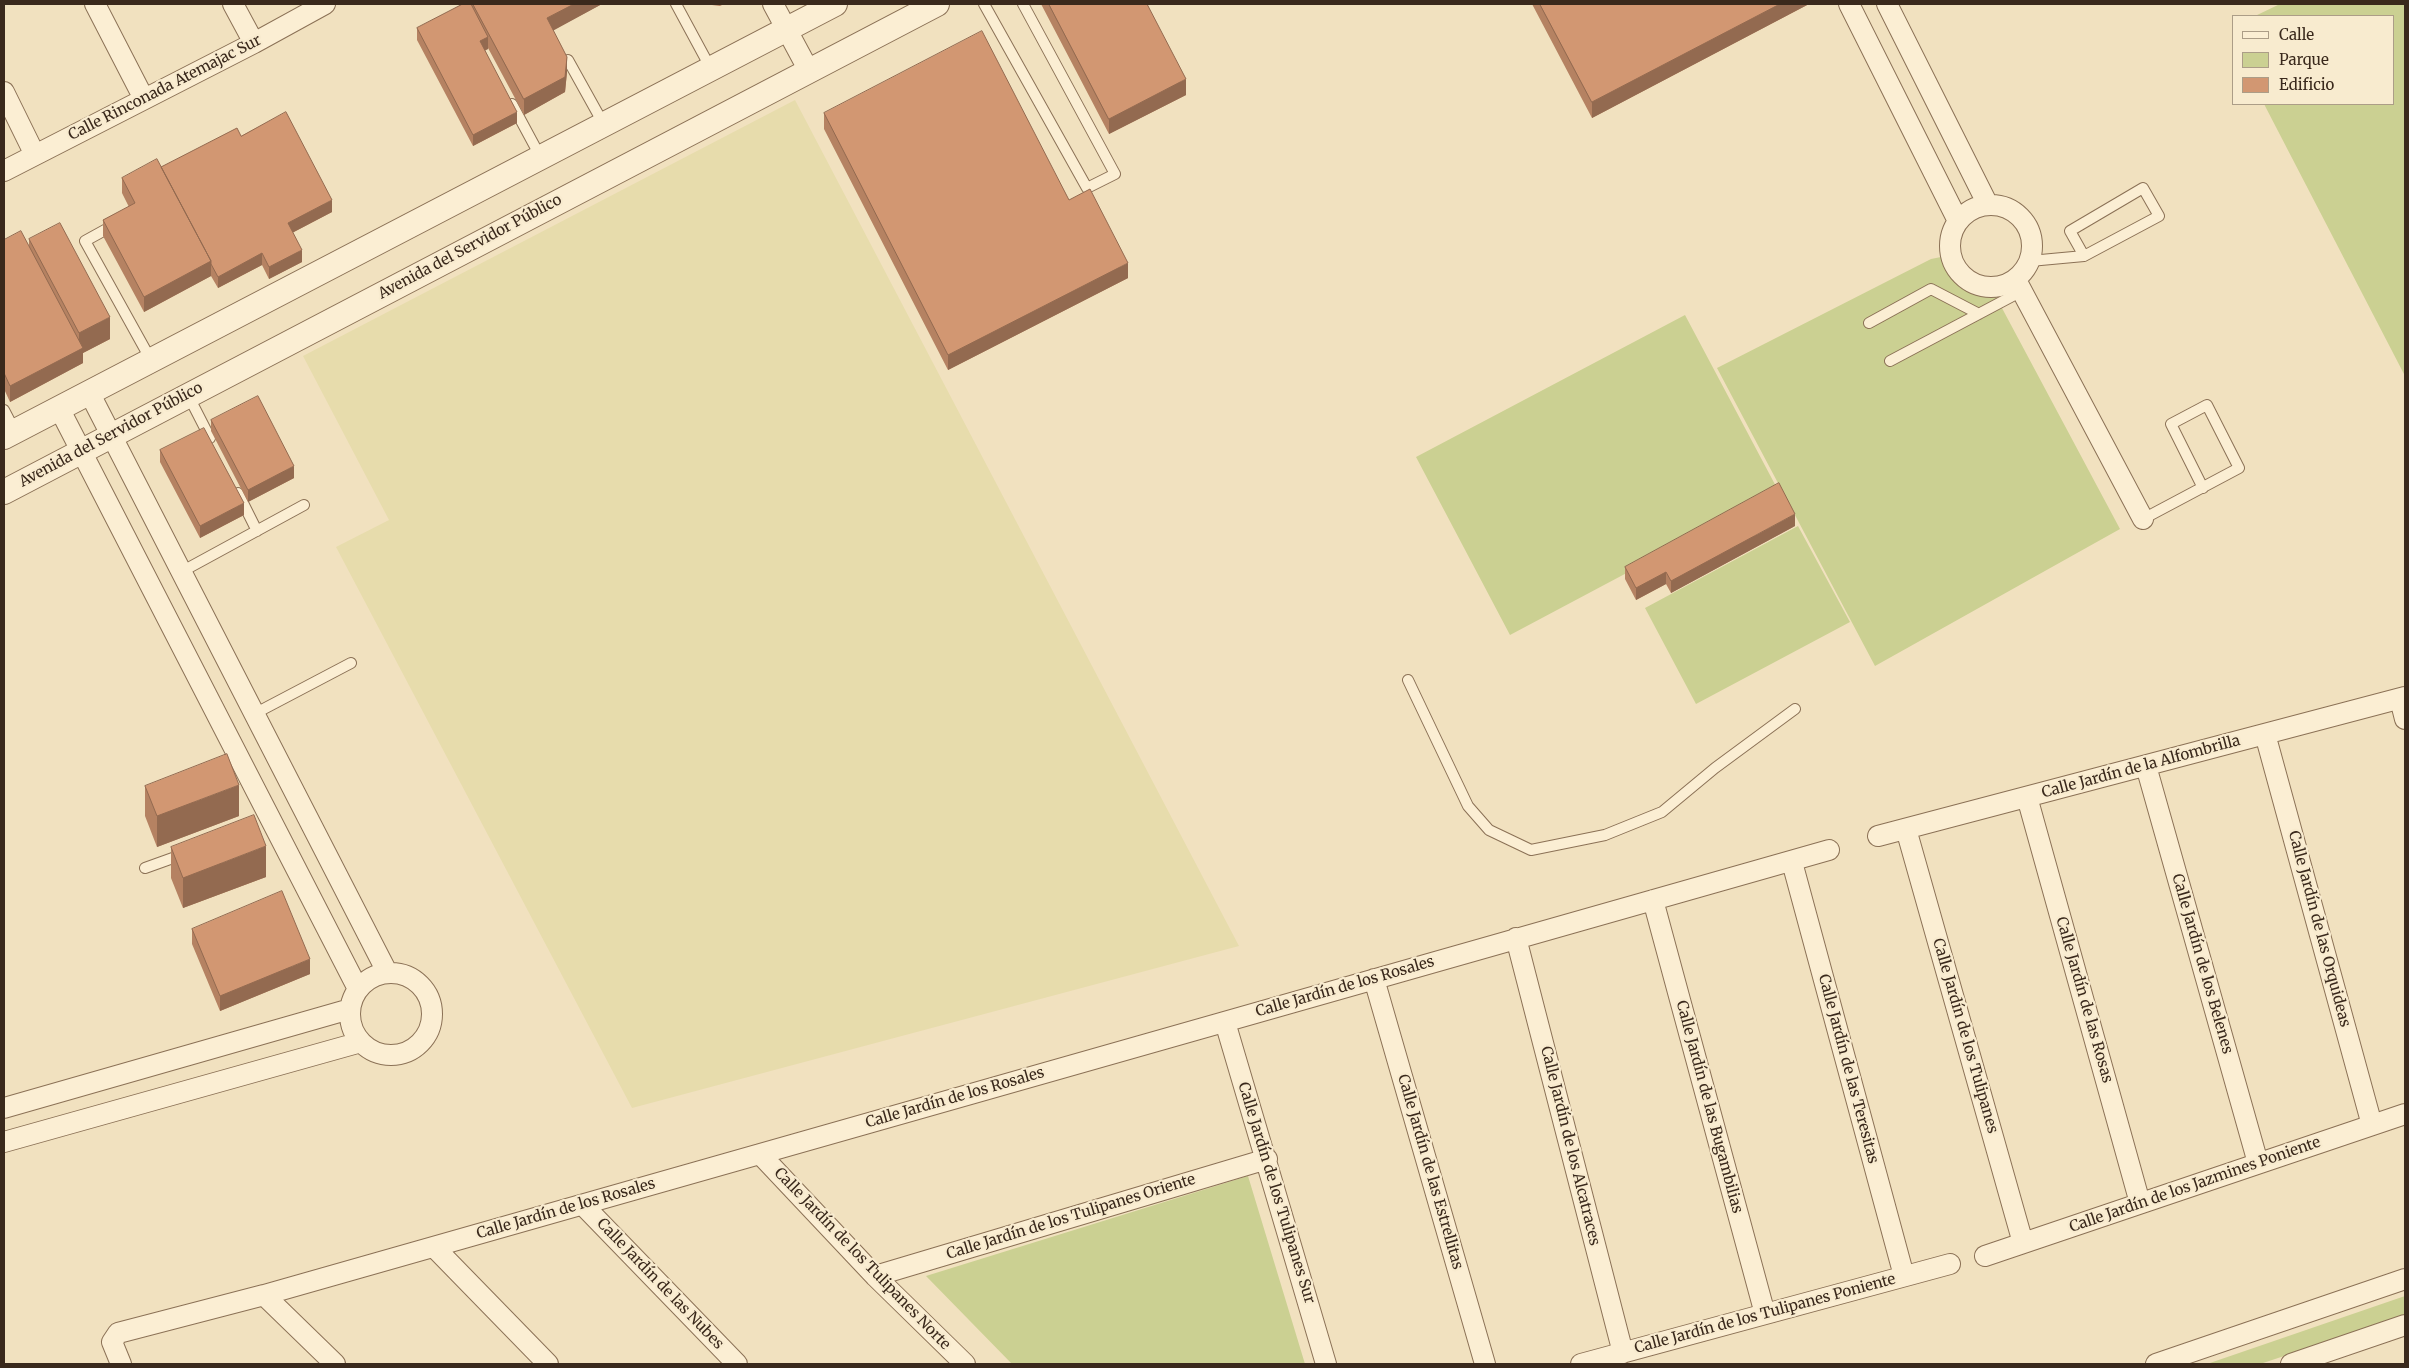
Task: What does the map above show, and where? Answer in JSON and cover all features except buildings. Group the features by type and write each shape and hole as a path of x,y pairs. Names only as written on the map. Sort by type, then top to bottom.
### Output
{"street":[{"path":"95,4 144,99"},
{"path":"233,4 254,43"},
{"name":"Calle Rinconada Atemajac Sur","path":"4,171 254,43 325,4"},
{"path":"773,4 809,71"},
{"path":"9,434 602,123 835,4"},
{"name":"Avenida del Servidor Público","path":"4,492 110,434 937,4"},
{"path":"1848,4 1958,221"},
{"path":"1886,4 1988,205"},
{"path":"4,92 35,155"},
{"path":"1988,205 2011,210 2020,217 2031,238 2032,250 2030,261 2019,285 1994,288 1977,285 1962,276 1955,266 1950,243 1952,232 1958,221 1976,207 1988,205"},
{"path":"2019,285 2142,519"},
{"path":"89,392 387,972"},
{"path":"59,408 267,823 358,989"},
{"path":"2402,698 2405,719"},
{"name":"Calle Jardín de la Alfombrilla","path":"1878,836 2402,698"},
{"name":"Calle Jardín de las Orquideas","path":"2265,734 2372,1125"},
{"name":"Calle Jardín de los Belenes","path":"2146,766 2258,1163"},
{"name":"Calle Jardín de las Rosas","path":"2027,797 2140,1203"},
{"name":"Calle Jardín de los Tulipanes","path":"1906,829 2023,1243"},
{"path":"1792,862 1829,850"},
{"name":"Calle Jardín de los Rosales","path":"120,1364 112,1342 118,1334 264,1295 1516,938 1792,862"},
{"name":"Calle Jardín de las Teresitas","path":"1792,862 1904,1276"},
{"name":"Calle Jardín de las Bugambilias","path":"1653,900 1765,1314"},
{"name":"Calle Jardín de los Alcatraces","path":"1516,938 1623,1353"},
{"path":"387,972 406,975 421,985 431,1001 432,1020 426,1037 412,1050 395,1055 376,1052 361,1042 353,1026 350,1010 358,989 371,978 387,972"},
{"name":"Calle Jardín de las Estrellitas","path":"1374,979 1485,1364"},
{"path":"4,1108 350,1010"},
{"name":"Calle Jardín de los Tulipanes Sur","path":"1224,1022 1267,1158 1326,1364"},
{"path":"4,1142 361,1042"},
{"name":"Calle Jardín de los Jazmines Poniente","path":"1985,1256 2405,1114"},
{"name":"Calle Jardín de los Tulipanes Norte","path":"760,1154 875,1276 965,1364"},
{"name":"Calle Jardín de los Tulipanes Oriente","path":"875,1276 1267,1158"},
{"name":"Calle Jardín de las Nubes","path":"583,1205 738,1364"},
{"path":"434,1247 548,1364"},
{"name":"Calle Jardín de los Tulipanes Poniente","path":"1581,1364 1950,1264"},
{"path":"2156,1364 2405,1279"},
{"path":"264,1295 335,1364"},
{"path":"2290,1364 2405,1325"}],"lane":[{"path":"676,4 710,67"},
{"path":"984,4 1087,188 1114,174 1023,4"},
{"path":"568,60 602,123"},
{"path":"508,96 540,156"},
{"path":"2030,261 2084,256 2159,216 2143,188 2070,231 2084,256"},
{"path":"121,221 85,241 151,360"},
{"path":"1890,361 1979,314 2019,285"},
{"path":"1869,323 1931,290 1979,314"},
{"path":"188,394 214,446"},
{"path":"2142,519 2203,488 2238,468 2207,405 2171,424 2203,488"},
{"path":"4,410 9,434"},
{"path":"231,480 257,531"},
{"path":"181,572 304,505"},
{"path":"254,714 351,663"},
{"path":"1408,680 1468,806 1489,830 1531,850 1605,835 1662,812 1715,768 1795,709"},
{"path":"145,868 190,852"}],"shaded area":[{"path":"795,100 1239,946 632,1108 336,547 389,520 303,356"}],"green space":[{"path":"2280,4 2405,4 2405,376 2265,105 2394,105 2394,15 2257,15"},
{"path":"1941,257 1951,275 1961,286 1975,292 1995,295 2120,529 1875,666 1717,368 1931,259"},
{"path":"1685,315 1779,492 1510,635 1416,457"},
{"path":"1798,526 1850,622 1696,704 1645,608"},
{"path":"1248,1176 1305,1364 1012,1364 926,1276"},
{"path":"2405,1296 2405,1316 2260,1364 2207,1364"}]}
